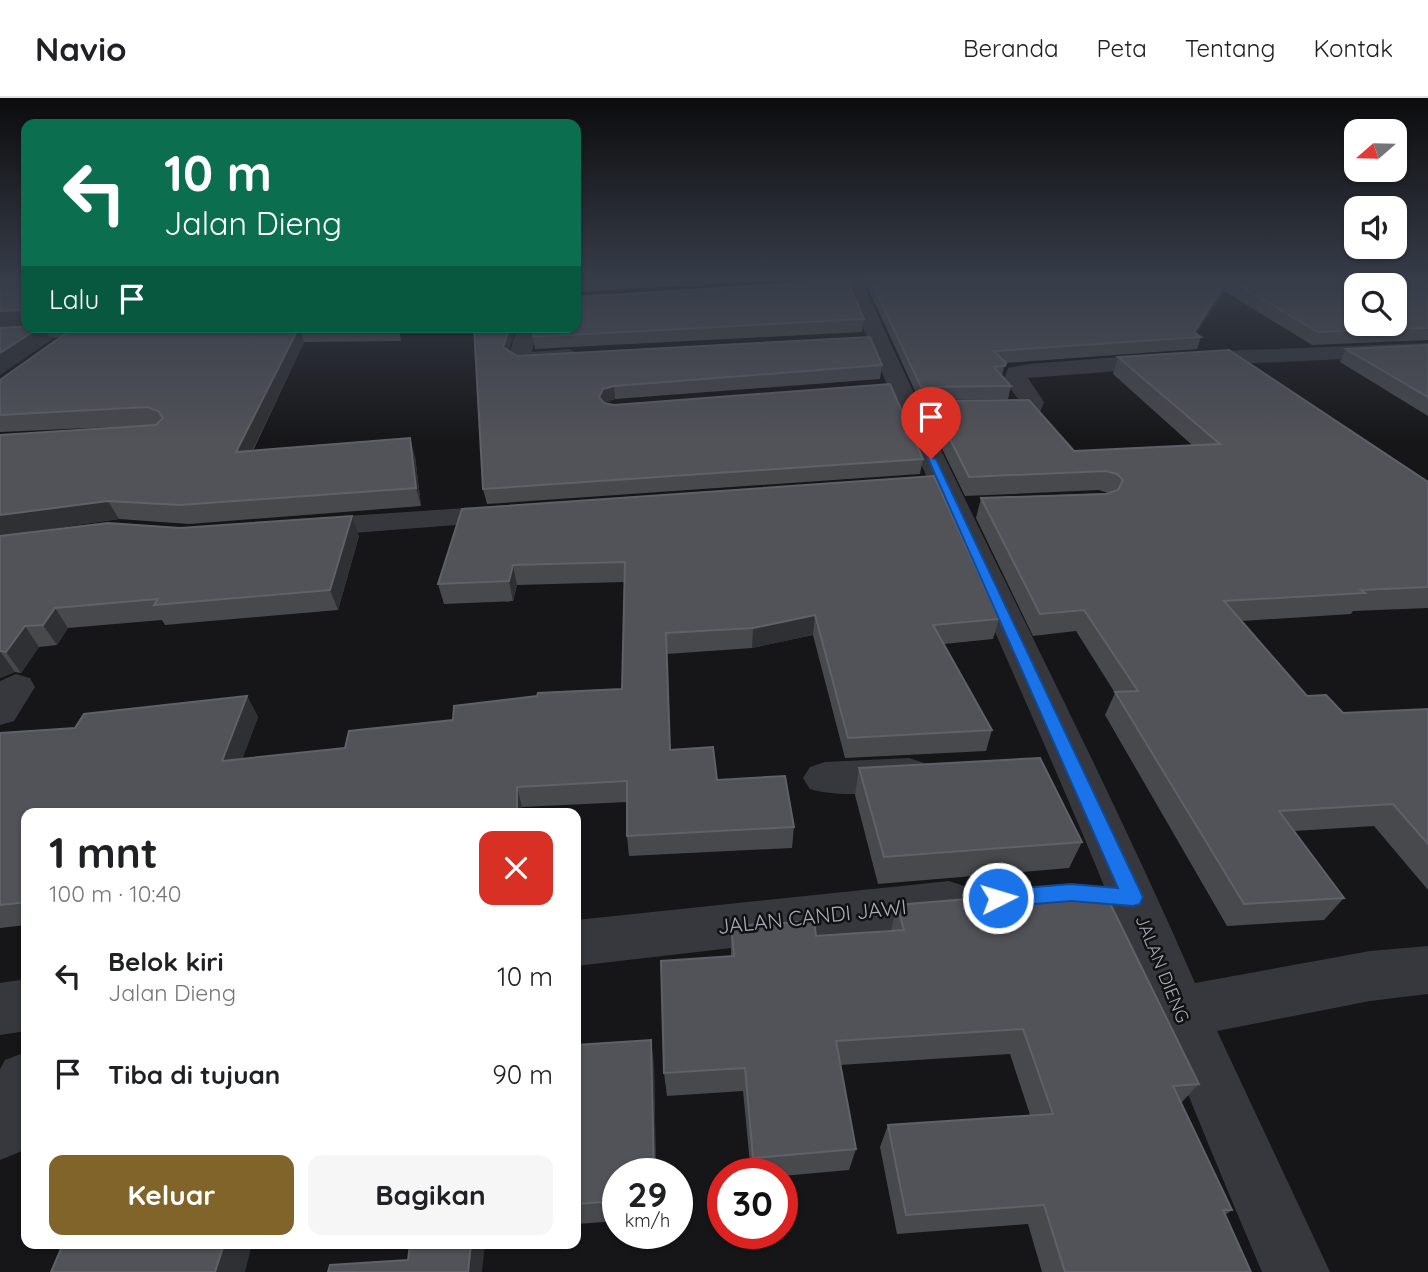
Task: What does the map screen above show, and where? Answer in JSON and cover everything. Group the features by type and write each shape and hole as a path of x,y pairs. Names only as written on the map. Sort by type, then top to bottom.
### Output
{"street":[{"path":"53,352 79,334"},
{"path":"525,334 519,359 589,355"},
{"name":"JALAN DIENG","path":"865,334 866,341 903,399 947,496 1051,766 1133,897 1180,1012 1296,1272"},
{"path":"960,410 1031,407 1032,402 1015,380 1016,373 1028,371 1171,360 1428,349"},
{"path":"272,530 534,512"},
{"path":"825,778 948,772"},
{"path":"1083,894 1133,897"},
{"name":"JALAN CANDI JAWI","path":"581,942 993,899"},
{"path":"1180,1012 1370,976 1428,970"},
{"path":"0,1009 21,1006"},
{"path":"0,1129 21,1090"}],"building":[{"path":"0,334 30,334 0,353"},
{"path":"65,334 296,334 236,452 410,438 416,488 180,505 108,501 0,515 0,435 156,425 163,418 158,411 147,407 0,415 0,380"},
{"path":"474,334 508,334 503,347 517,356 870,337 882,365 614,386 603,389 599,397 604,403 614,405 890,384 923,459 483,489"},
{"path":"534,334 592,334 533,337"},
{"path":"896,334 1197,334 1201,337 994,351 1006,363 1005,366 994,367 1011,386 921,387"},
{"path":"1428,345 1428,397 1346,349"},
{"path":"1229,350 1428,482 1428,587 1224,601 1307,696 1326,695 1343,713 1428,709 1428,844 1393,804 1279,811 1344,898 1244,904 1115,692 1138,691 1084,610 1040,614 981,498 1106,494 1118,490 1123,480 1117,474 1106,471 969,477 931,401 1029,400 1074,451 1220,444 1118,357"},
{"path":"934,476 999,619 933,625 992,730 848,738 815,615 753,628 666,633 670,750 713,747 717,780 785,776 794,827 627,836 627,781 517,787 517,808 21,808 21,903 0,905 0,733 75,728 84,714 247,696 222,761 345,748 349,731 453,720 454,706 537,696 538,693 622,689 625,562 513,565 509,581 438,584 462,509"},
{"path":"352,516 330,590 154,605 158,599 55,608 43,625 25,626 6,652 0,651 0,536 108,523 180,528"},
{"path":"1040,758 1082,842 884,857 859,768"},
{"path":"1085,889 1104,891 1199,1084 1173,1086 1232,1210 1223,1210 1251,1272 1065,1272 1044,1205 906,1215 888,1125 1053,1114 1023,1029 836,1041 856,1149 753,1158 745,1068 664,1073 661,961 734,956 731,926 814,921 816,936 904,930 897,905"},
{"path":"651,1040 654,1158 602,1158 602,1202 581,1204 581,1045"},
{"path":"61,1249 222,1249 215,1272 51,1272"},
{"path":"409,1249 470,1249 468,1272 328,1272 330,1265 408,1260"}],"route":[{"path":"931,459 1133,897 1071,892 998,898"}]}
